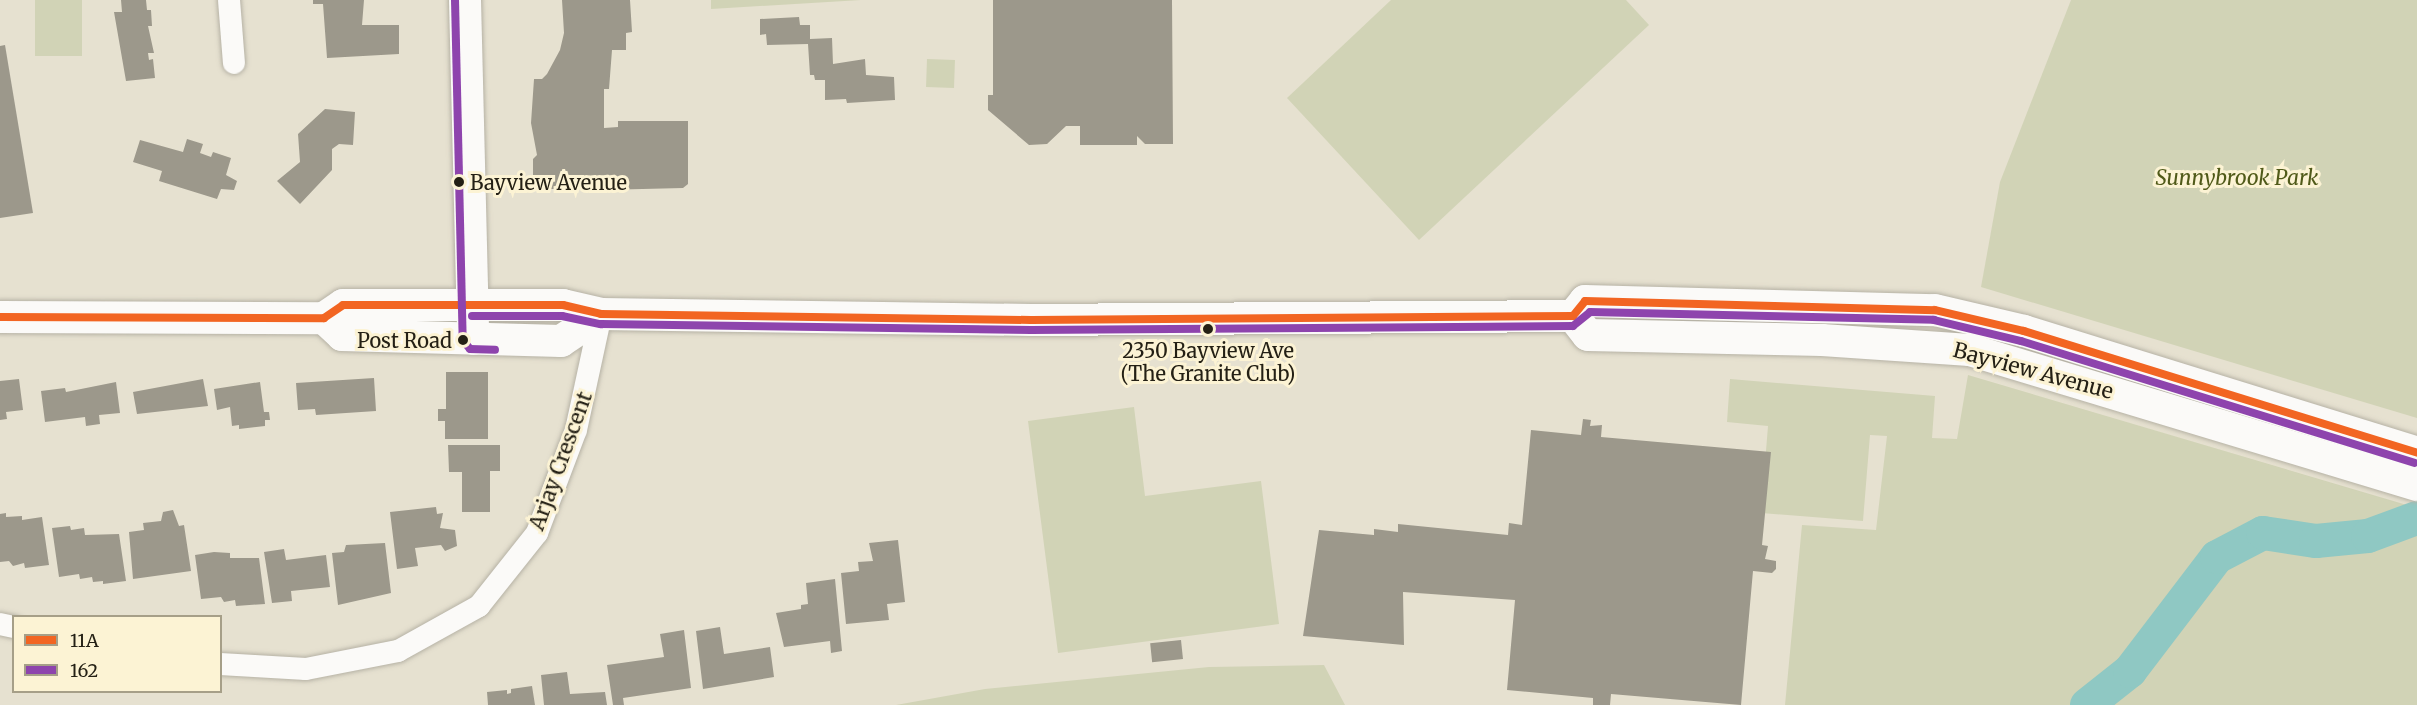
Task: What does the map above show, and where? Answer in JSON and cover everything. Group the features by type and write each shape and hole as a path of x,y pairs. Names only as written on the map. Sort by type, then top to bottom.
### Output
{"main road":[{"path":"465,0 473,339"},
{"name":"Bayview Avenue","path":"2417,453 2024,331 1935,310 1752,303 1585,301 1573,316 1588,334 1929,345 1970,350 2417,485"},
{"path":"0,317 324,318 343,305 563,305 601,314 1019,320 1573,316"},
{"path":"324,318 342,334 561,341 601,314"}],"street":[{"path":"229,0 234,63"},
{"name":"Arjay Crescent","path":"222,664 306,669 398,651 479,606 537,533 576,430 601,314"}],"green space":[{"path":"35,0 82,0 82,56 35,56"},
{"path":"711,0 861,0 711,9"},
{"path":"1391,0 1626,0 1649,25 1419,240 1287,98"},
{"name":"Sunnybrook Park","path":"2071,0 2417,0 2417,418 1981,287 2000,182"},
{"path":"927,59 955,60 954,88 926,87"},
{"path":"1968,375 2417,508 2417,705 1785,705 1802,525 1876,530 1887,436 1870,435 1863,521 1761,513 1768,426 1727,422 1730,379 1935,396 1932,438 1957,439"},
{"path":"1134,407 1145,496 1261,481 1279,624 1058,653 1028,421"},
{"path":"1324,665 1345,705 896,705 985,689 1209,667"}],"building":[{"path":"121,0 146,0 147,10 151,10 152,26 148,26 154,53 148,53 149,60 153,59 155,78 126,81 114,12 122,12"},
{"path":"313,0 364,0 362,25 399,25 399,54 327,58 323,4 313,4"},
{"path":"562,0 630,0 632,32 626,33 626,50 612,50 609,89 604,89 604,128 618,127 618,121 688,121 688,184 683,188 602,190 567,184 562,189 537,189 533,185 533,159 537,155 531,123 534,79 542,79 547,74 560,50 564,33"},
{"path":"993,0 1172,0 1173,144 1145,144 1137,136 1137,145 1080,145 1080,126 1066,126 1047,144 1029,145 988,110 988,95 993,95"},
{"path":"799,17 800,25 810,25 810,39 832,38 833,64 865,59 866,75 894,77 895,100 847,103 846,99 825,100 825,80 815,80 814,75 810,75 808,44 767,45 766,34 760,35 760,19"},
{"path":"5,45 33,213 0,218 0,46"},
{"path":"325,109 355,112 353,145 339,144 332,149 332,170 300,204 277,181 300,162 298,134"},
{"path":"187,139 203,144 200,153 211,157 213,152 231,158 226,175 237,181 234,190 221,189 217,199 159,181 162,171 133,162 140,140 183,152"},
{"path":"446,372 488,372 488,439 445,439 445,421 438,421 438,409 446,409"},
{"path":"374,378 376,411 316,415 315,409 298,410 296,383"},
{"path":"19,379 23,410 6,412 7,419 0,420 0,381"},
{"path":"203,379 208,406 137,414 133,392"},
{"path":"116,382 120,413 99,415 100,424 86,426 85,417 45,422 41,391 65,388 66,392"},
{"path":"260,382 264,412 269,412 270,420 265,420 265,426 239,429 239,425 232,426 230,407 217,410 214,389"},
{"path":"1583,419 1591,420 1590,426 1602,425 1601,437 1771,452 1762,545 1768,546 1765,559 1776,561 1776,569 1772,573 1753,571 1741,705 1611,694 1610,705 1593,705 1593,698 1507,690 1515,600 1403,592 1404,645 1303,636 1319,530 1374,535 1374,529 1398,532 1398,524 1508,535 1509,523 1522,525 1531,430 1581,435"},
{"path":"448,445 500,445 500,471 490,471 490,512 462,512 462,472 449,472"},
{"path":"436,507 437,514 443,513 440,528 455,530 457,546 445,551 441,545 415,548 418,566 397,569 390,512"},
{"path":"173,510 179,526 184,525 191,571 133,579 129,532 144,530 143,523 161,521 163,512"},
{"path":"6,513 6,517 22,516 22,520 42,517 49,565 25,568 24,563 13,566 9,561 0,562 0,514"},
{"path":"70,526 71,530 84,528 85,535 119,534 126,581 103,584 103,581 93,582 92,577 80,579 79,574 59,577 52,528"},
{"path":"898,540 905,602 887,604 889,620 846,624 841,573 859,571 858,562 873,561 869,543"},
{"path":"385,543 391,593 338,605 332,553 344,552 346,545"},
{"path":"284,549 286,560 326,555 330,587 291,591 292,601 272,603 264,552"},
{"path":"214,552 230,553 230,558 259,558 265,604 236,606 235,600 224,602 221,597 201,599 195,555"},
{"path":"835,579 842,651 831,653 830,641 784,647 776,613 801,609 801,605 808,604 806,583"},
{"path":"720,627 724,654 770,647 774,677 703,689 696,631"},
{"path":"684,630 691,688 623,698 624,705 613,705 607,665 664,657 660,634"},
{"path":"1181,640 1183,659 1152,662 1150,643"},
{"path":"567,672 570,694 605,692 607,705 544,705 541,675"},
{"path":"532,686 535,705 488,705 487,692 507,690 507,694 511,693 511,689"}],"waterway":[{"path":"2087,705 2130,671 2217,557 2263,533 2316,541 2368,536 2417,518"}],"transit line":[{"name":"162","path":"455,0 463,340 470,349 495,350"},
{"name":"11A","path":"0,317 324,318 343,305 563,305 601,314 1031,320 1573,316 1585,301 1935,310 2024,331 2417,453"},
{"name":"162","path":"472,316 562,316 601,324 1031,330 1573,326 1590,312 1934,320 2021,341 2414,463"}],"place":[{"name":"Bayview Avenue","path":"459,182"},
{"name":"2350 Bayview Ave (The Granite Club)","path":"1208,329"},
{"name":"Post Road","path":"463,340"}]}
